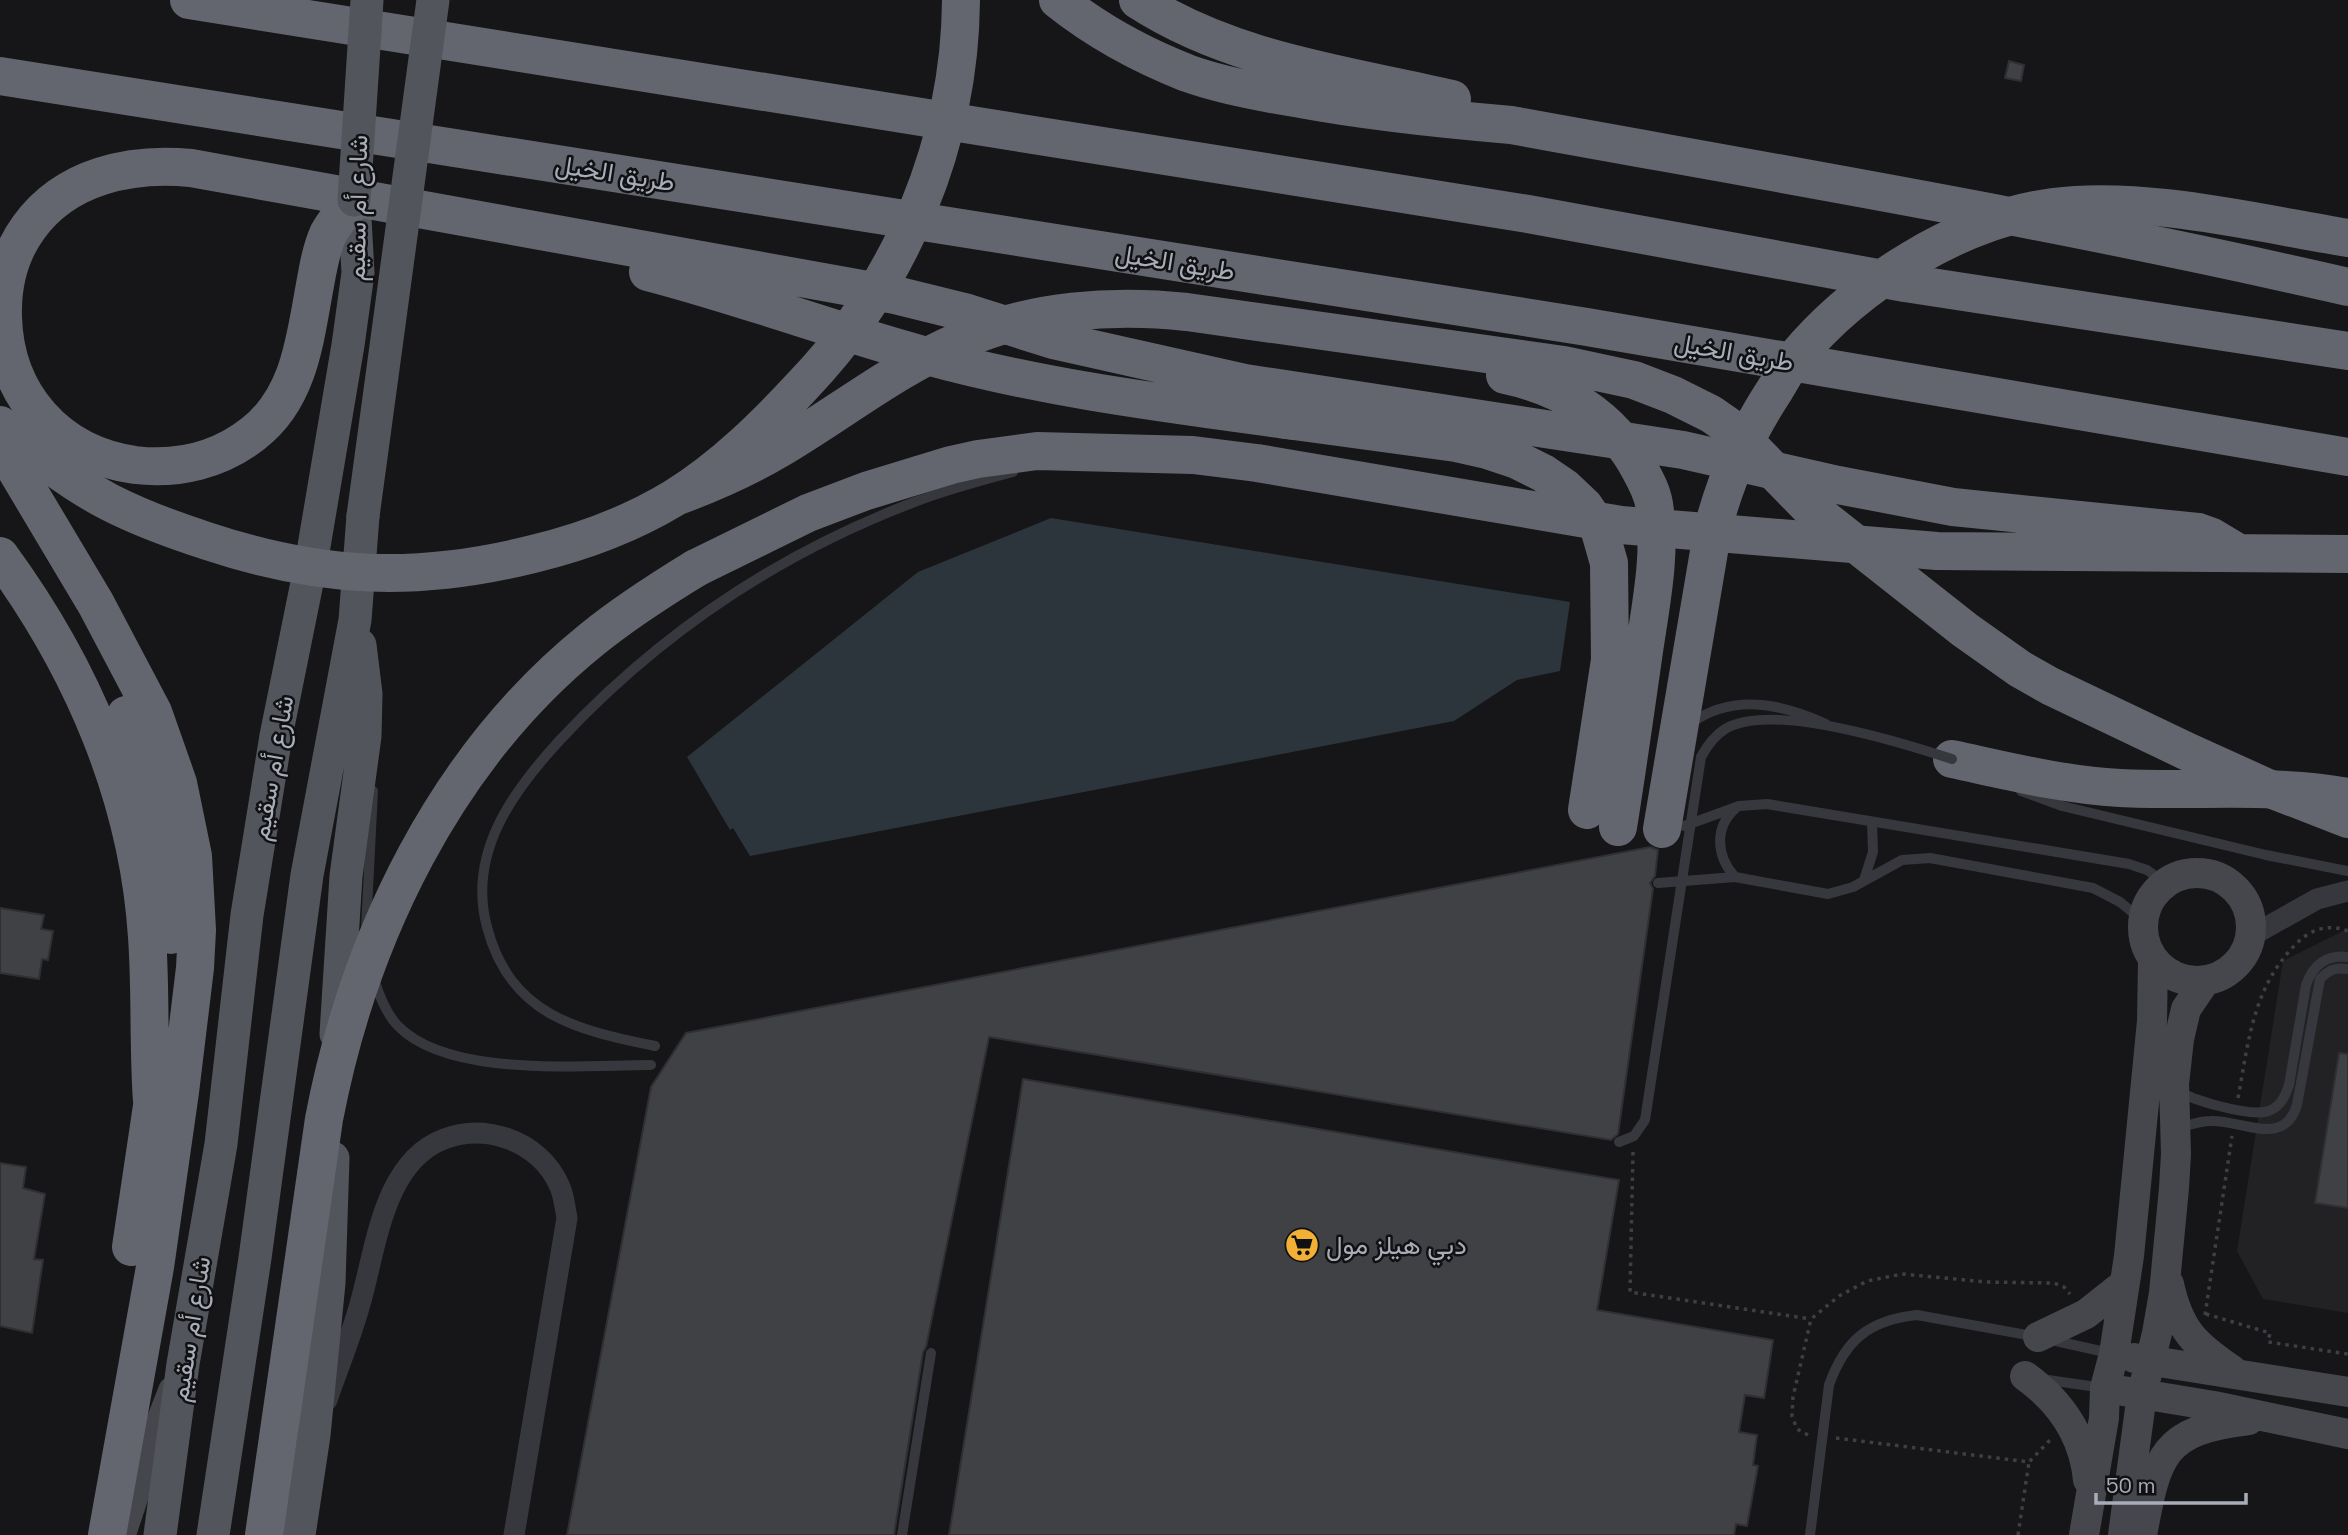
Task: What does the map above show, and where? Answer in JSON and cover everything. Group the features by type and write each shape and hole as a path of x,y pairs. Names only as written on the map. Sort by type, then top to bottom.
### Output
{"highway":[{"path":"189,0 1528,214 1905,283 2348,351"},
{"path":"678,496 742,445 796,393 839,346 883,279 916,213 942,139 954,83 961,0"},
{"path":"1058,0 1077,16 1124,44 1187,73 1233,87 1352,108 1433,119 1511,125 2028,219 2210,255 2348,288"},
{"path":"1138,0 1188,27 1239,48 1283,62 1460,101 1511,125"},
{"name":"طريق الخيل","path":"0,76 1587,327 2348,457"},
{"path":"354,201 334,223 325,243 302,356 294,380 282,403 270,418 238,444 220,453 182,465 165,467 123,463 103,458 66,439 34,410 22,391 6,351 3,329 5,286 10,265 24,236 44,210 72,190 110,173 150,166 191,168 895,295 968,313 1053,340 1245,383 1683,450 1838,485 1953,507 2198,533 2213,537 2237,552"},
{"path":"1661,820 1713,528 1724,487 1740,448 1795,358 1836,315 1890,274 1940,244 1995,221 2052,207 2107,205 2166,209 2348,238"},
{"path":"480,219 521,237 699,286 923,356 1076,390 1456,443 1487,450 1543,473 1565,488 1584,506 1604,539 1609,564 1610,660 1603,819 1657,554 1654,501 1642,473 1626,447 1599,417 1560,393 1517,378 1427,359 1361,338"},
{"path":"0,425 83,487 110,502 166,527 239,552 344,572 430,572 511,560 588,539 625,524 678,496 755,462 940,350 1006,324 1092,310 1160,309 1587,369 1634,380 1711,414 1744,439 1809,507 1965,630 2020,669 2186,751 2268,788 2348,819"},
{"path":"0,443 116,639 153,712 178,783 193,856 197,893 195,968 159,1242 107,1535"},
{"path":"264,1535 330,1087 355,995 386,915 415,858 447,803 497,734 526,701 589,641 623,614 696,568 808,513 895,481 978,459 1037,451 1085,451 1181,454 1257,463 1621,525 1937,551 2348,554"},
{"path":"23,483 33,518 51,562 126,714 143,760 161,830 169,889 171,949 168,1012 86,1535"},
{"path":"0,556 50,630 75,675 97,724 125,806 137,859 147,936 152,1101"},
{"path":"1952,759 2067,784 2122,788 2292,790 2348,797"}],"main road":[{"name":"شارع أم سقيم","path":"160,1535 183,1364 221,1144 247,915 276,736 312,558 358,273 354,201 367,0"},
{"name":"شارع أم سقيم","path":"213,1535 255,1258 307,875 355,620 363,516 433,0"},
{"path":"299,1535 314,1435 329,1283 338,976 346,876 365,736 366,694 355,620"},
{"path":"2181,874 2217,876 2233,886 2245,900 2251,918 2251,936 2248,947 2235,966 2226,973 2205,981 2182,979 2171,975 2154,960 2144,941 2143,921 2146,906 2165,883 2181,874"},
{"path":"2084,1535 2104,1418 2105,1388 2114,1354 2124,1284 2152,1021 2154,960"},
{"path":"2123,1535 2142,1394 2151,1360 2166,1270 2174,1188 2174,1084 2181,1024 2193,996 2205,981"},
{"path":"2166,1270 2173,1302 2196,1322 2203,1351 2238,1374"},
{"path":"2038,1337 2086,1314 2124,1284"},
{"path":"2114,1354 2348,1392"},
{"path":"121,1535 143,1468 183,1364"},
{"path":"2018,1376 2049,1396 2068,1420 2082,1451 2090,1503"},
{"path":"2105,1388 2239,1411 2348,1434"},
{"path":"2142,1535 2152,1483 2159,1466 2182,1438 2202,1428 2265,1418"}],"street":[{"path":"2251,936 2317,899 2348,891"},
{"path":"314,1435 360,1305 392,1191 407,1164 431,1144 460,1133 490,1133 520,1143 545,1161 561,1188 567,1218 514,1535"}],"lane":[{"path":"1036,464 1085,451"},
{"path":"655,1046 581,1028 550,1014 523,995 500,963 485,919 481,895 483,869 496,828 517,791 573,726 627,674 667,639 733,592 828,540 888,512 1024,468"},
{"path":"2165,883 2147,870 2129,864 1767,804 1738,806 1661,820 1664,758 1673,741 1686,727 1719,708 1738,704 1782,707 1828,725 1952,759 2005,784 2062,806 2266,855 2348,871"},
{"path":"1619,1142 1634,1136 1645,1120 1701,757 1711,741 1725,729 1743,721 1779,720 1828,725"},
{"path":"365,736 372,768 373,792 366,909 368,957 379,993 396,1025 429,1048 449,1056 474,1060 523,1065 651,1065"},
{"path":"1735,877 1723,860 1720,840 1725,821 1738,806"},
{"path":"1864,880 1873,852 1872,822"},
{"path":"1658,883 1735,877 1828,894 1853,887 1902,860 1930,858 2093,888 2120,902 2143,921"},
{"path":"2174,1084 2175,1088 2192,1099 2264,1112 2277,1107 2286,1097 2310,974 2328,958 2348,957"},
{"path":"2175,1129 2209,1121 2274,1130 2286,1125 2294,1117 2320,979 2328,971 2338,967 2348,969"},
{"path":"1810,1535 1829,1385 1835,1366 1846,1349 1860,1335 1878,1324 1897,1317 1917,1315 2114,1354"},
{"path":"902,1535 931,1353"},
{"path":"2018,1376 2105,1388"}],"path":[{"path":"2236,1108 2252,1019 2260,995 2273,973 2288,952 2306,935 2328,927 2348,931"},
{"path":"2234,1124 2196,1322 2270,1333 2268,1342 2348,1354"},
{"path":"1634,1136 1630,1292 1811,1319"},
{"path":"2018,1535 2029,1462 2068,1420"},
{"path":"1822,1436 2029,1462"}],"shaded area":[{"path":"1051,518 1570,602 1560,671 1517,680 1454,721 750,856 733,828 730,830 687,757 918,572"},
{"path":"2345,930 2348,931 2348,1313 2263,1299 2237,1251 2283,961"}],"building":[{"path":"2009,61 2024,65 2021,81 2005,78"},
{"path":"1650,847 1658,850 1655,876 1650,883 1653,889 1618,1134 1611,1140 989,1037 923,1352 894,1535 567,1535 651,1087 686,1033"},
{"path":"0,908 44,915 41,929 53,931 48,960 42,959 39,979 0,973"},
{"path":"2339,1053 2348,1054 2348,1208 2315,1203"},
{"name":"دبي هيلز مول","path":"1023,1079 1619,1180 1597,1310 1773,1340 1764,1398 1745,1395 1739,1432 1757,1435 1753,1465 1758,1466 1747,1526 1736,1524 1734,1535 949,1535"},
{"path":"0,1163 26,1167 23,1188 45,1194 34,1259 43,1260 32,1333 0,1326"}],"place":[{"name":"دبي هيلز مول","path":"1302,1245"}]}
